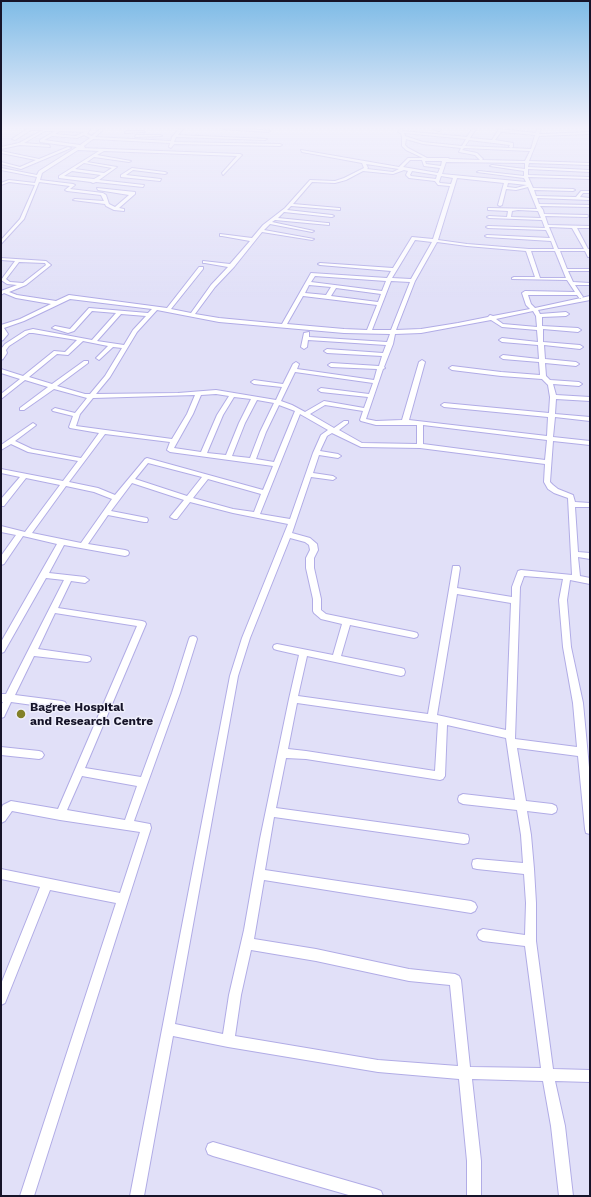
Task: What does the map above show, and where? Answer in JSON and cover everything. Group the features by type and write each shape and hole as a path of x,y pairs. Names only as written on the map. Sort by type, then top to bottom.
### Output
{"street":[{"path":"1,242 22,219 36,185"},
{"path":"71,185 67,190 102,194 104,195 106,201 115,209 123,210"},
{"path":"81,191 88,185"},
{"path":"131,185 143,186"},
{"path":"192,314 213,286 261,231 275,219 307,185"},
{"path":"452,185 436,241 413,281 393,332 382,368 363,420 366,422 405,422 590,443"},
{"path":"500,205 505,185"},
{"path":"504,188 516,189 524,185"},
{"path":"530,185 570,281 577,294 582,299"},
{"path":"549,185 572,188 577,198"},
{"path":"115,209 143,186"},
{"path":"85,187 132,194"},
{"path":"577,198 582,192 590,192"},
{"path":"535,197 590,199"},
{"path":"75,200 111,200"},
{"path":"117,201 123,201"},
{"path":"290,204 339,209"},
{"path":"488,217 509,218 590,206"},
{"path":"489,209 518,209 587,216"},
{"path":"509,218 510,210"},
{"path":"283,211 332,216"},
{"path":"275,219 327,224"},
{"path":"269,223 312,231"},
{"path":"488,227 590,227"},
{"path":"574,227 590,256"},
{"path":"261,231 312,239"},
{"path":"1,233 9,233"},
{"path":"222,235 254,240"},
{"path":"486,236 553,240"},
{"path":"369,332 389,279 414,238 529,250 588,250"},
{"path":"529,250 538,278"},
{"path":"1,259 46,262 49,265 24,284 3,292"},
{"path":"18,260 3,279 9,283 24,284"},
{"path":"205,262 232,266"},
{"path":"320,264 394,270"},
{"path":"168,310 201,268"},
{"path":"566,270 590,270"},
{"path":"284,325 312,276 316,274 413,281"},
{"path":"514,278 538,278 590,284"},
{"path":"308,283 384,293"},
{"path":"328,297 334,286"},
{"path":"3,292 16,296 56,303"},
{"path":"577,294 525,293 529,305 539,316 544,377 549,382 553,397 553,416 547,482 550,487 556,491 571,497 572,504 571,517 575,554 571,578 563,600 566,647 578,703 590,829"},
{"path":"301,294 379,304"},
{"path":"1,339 5,334 1,327 22,320 69,297 156,308 219,320 284,325 308,329 369,332 393,332 437,328 590,298"},
{"path":"130,313 136,306"},
{"path":"156,308 135,331 107,377 77,415 72,427 174,441"},
{"path":"55,328 68,331 72,330 88,309 150,315"},
{"path":"94,341 120,312"},
{"path":"539,316 566,314"},
{"path":"490,317 502,325 578,330"},
{"path":"1,319 14,322"},
{"path":"304,347 308,329"},
{"path":"1,358 4,353 3,350 7,345 27,332 33,331 125,347"},
{"path":"306,338 390,344"},
{"path":"1,397 56,352 66,354 82,339"},
{"path":"502,340 580,347"},
{"path":"99,358 112,345"},
{"path":"327,351 385,355"},
{"path":"503,357 576,364"},
{"path":"22,409 86,362"},
{"path":"405,422 422,362"},
{"path":"331,365 382,368"},
{"path":"252,461 277,402 295,367 376,382"},
{"path":"452,368 501,374 544,377"},
{"path":"2,372 91,396 199,394 216,392 255,398 290,406 361,445 420,446 548,462"},
{"path":"254,382 285,386"},
{"path":"549,382 579,384"},
{"path":"321,390 371,396"},
{"path":"199,394 190,414 170,450 276,464"},
{"path":"203,454 220,415 232,395"},
{"path":"553,397 590,398"},
{"path":"228,458 242,422 255,398"},
{"path":"306,414 324,404 366,410"},
{"path":"444,405 590,419"},
{"path":"55,410 77,415"},
{"path":"256,515 299,410"},
{"path":"137,1196 185,947 203,837 234,676 246,638 293,522 316,453 324,435 346,422"},
{"path":"420,424 420,446"},
{"path":"1,448 33,425"},
{"path":"1,562 65,483 103,432"},
{"path":"10,441 30,451 83,460"},
{"path":"316,453 338,456"},
{"path":"82,546 116,498 147,460 266,493"},
{"path":"1,471 96,490 116,498"},
{"path":"1,504 25,475"},
{"path":"309,475 332,478"},
{"path":"174,517 206,476"},
{"path":"130,480 189,499 293,522"},
{"path":"572,504 590,505"},
{"path":"106,512 144,520"},
{"path":"1,529 82,546 125,552"},
{"path":"288,535 307,540 313,544 314,550 310,558 310,568 317,599 317,611 324,617 414,635"},
{"path":"1,650 62,542"},
{"path":"575,554 590,556"},
{"path":"432,718 444,653 456,568"},
{"path":"566,1196 558,1126 548,1076 530,941 532,903 526,834 510,739 516,587 521,573 590,581"},
{"path":"44,575 85,580"},
{"path":"1,714 5,698 33,652 69,578"},
{"path":"453,590 516,601"},
{"path":"53,610 142,624 60,815"},
{"path":"336,659 347,622"},
{"path":"128,825 176,693 193,639"},
{"path":"277,647 401,672"},
{"path":"33,652 88,659"},
{"path":"228,1041 235,995 247,944 282,753 304,652"},
{"path":"5,698 62,705"},
{"path":"293,699 443,720 510,739 582,752"},
{"path":"282,753 306,755 440,776 443,720"},
{"path":"1,750 39,756"},
{"path":"78,771 143,782"},
{"path":"463,799 552,809"},
{"path":"1,818 7,808 11,806 146,828 27,1196"},
{"path":"271,812 464,839"},
{"path":"477,864 529,869"},
{"path":"1,874 122,899"},
{"path":"259,874 471,907"},
{"path":"1,998 47,884"},
{"path":"483,935 530,941"},
{"path":"247,944 316,955 409,975 455,980 474,1160 474,1196"},
{"path":"168,1030 378,1066 466,1074 590,1076"},
{"path":"213,1149 376,1196"}],"place":[{"name":"Bagree Hospital and Research Centre","path":"21,714"}]}
